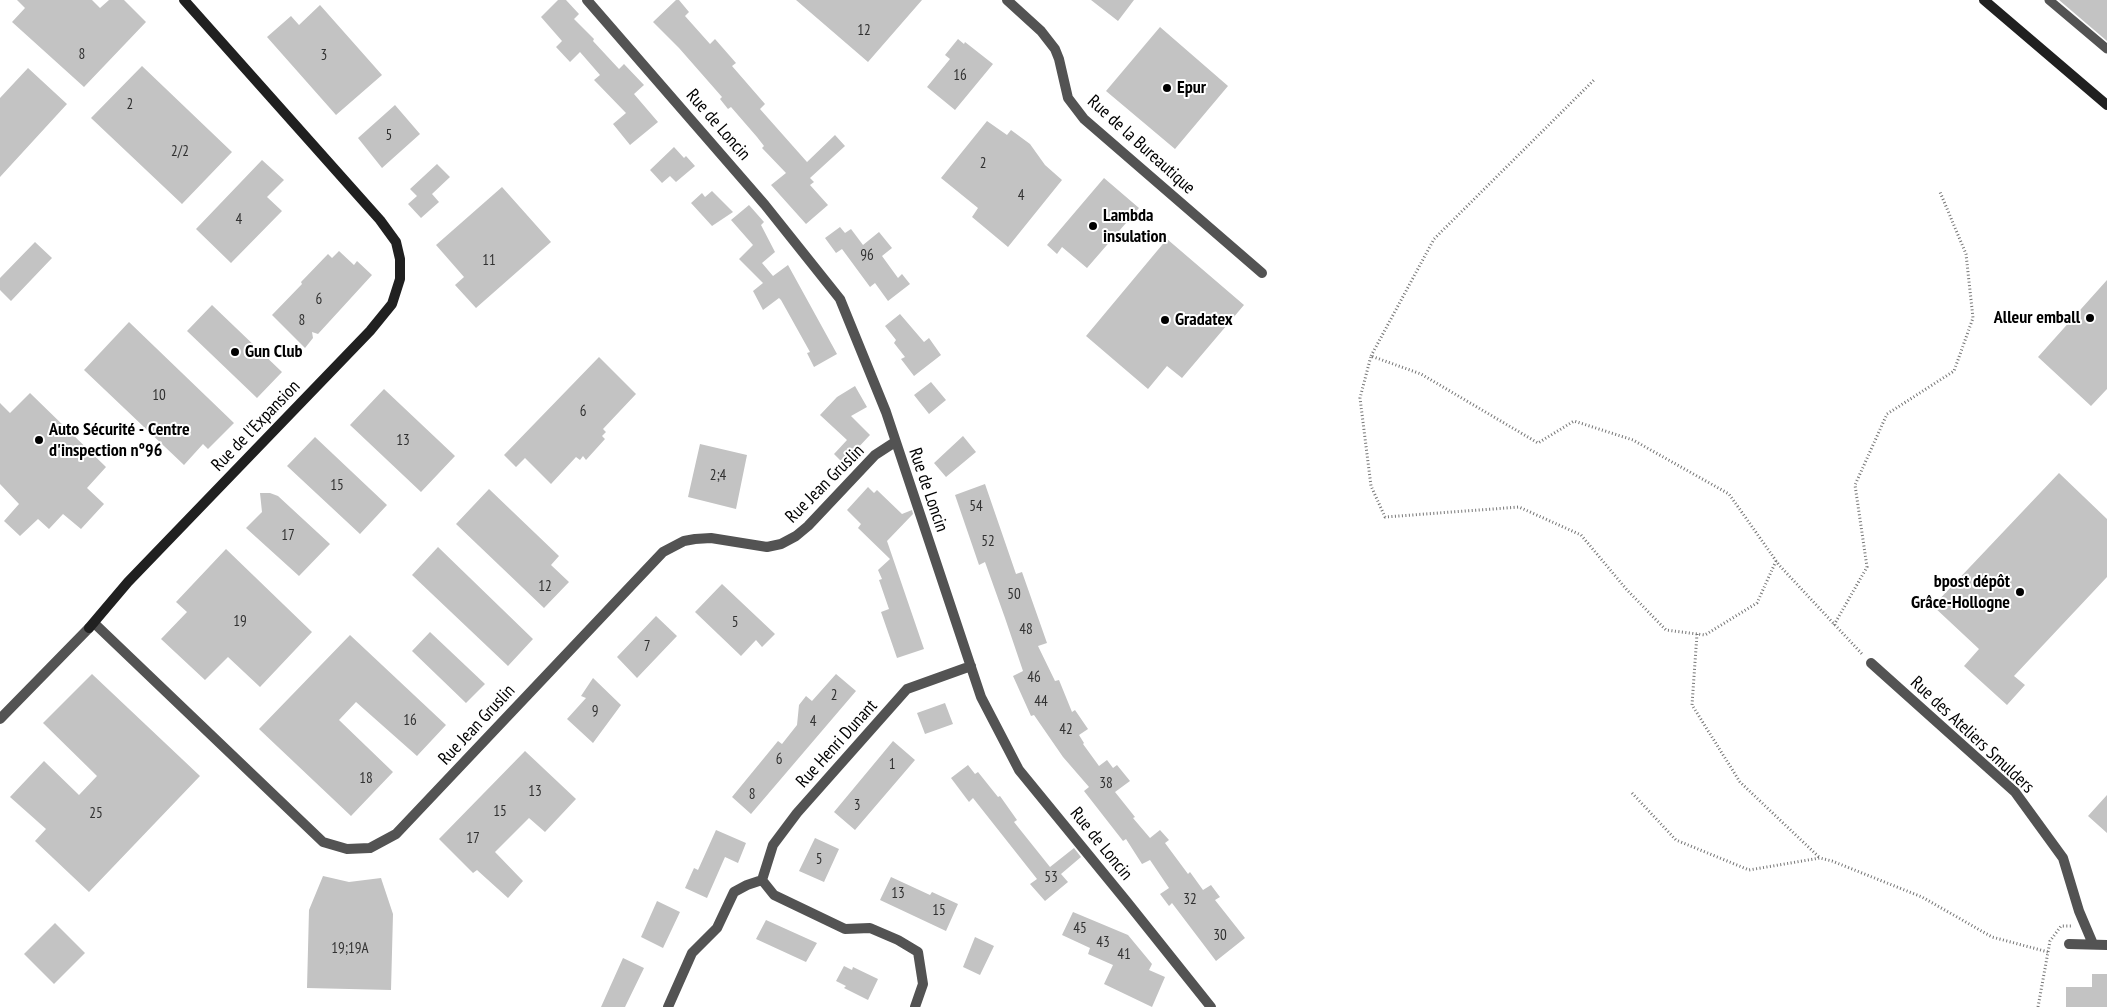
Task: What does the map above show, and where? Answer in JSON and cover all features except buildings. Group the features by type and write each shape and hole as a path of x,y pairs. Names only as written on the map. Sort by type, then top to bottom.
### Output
{"street":[{"name":"Rue de l'Expansion","path":"0,719 92,625 128,582 370,331 392,304 400,279 400,259 396,242 380,220 184,0"},
{"name":"Rue de Loncin","path":"587,0 765,205 840,299 886,412 981,697 1019,770 1211,1007"},
{"name":"Rue de la Bureautique","path":"1007,0 1041,31 1054,49 1059,58 1068,98 1084,119 1262,273"},
{"path":"1984,0 2107,105"},
{"name":"Rue Jean Gruslin","path":"92,625 323,842 347,849 370,848 396,834 663,552 695,539 711,538 767,547 781,544 796,536 808,526 875,456 895,442"},
{"name":"Rue des Ateliers Smulders","path":"1871,663 2015,792 2063,858 2079,911 2093,944"},
{"name":"Rue Henri Dunant","path":"762,880 773,845 797,813 907,689 971,666"},
{"path":"668,1007 692,953 717,928 734,892 747,884 762,880 774,895 845,929 870,928 898,940 918,952 923,984 915,1007"},
{"path":"2069,944 2107,945"}],"lane":[{"path":"2049,0 2107,48"}],"path":[{"path":"1594,80 1434,239 1371,356 1360,398 1371,486 1385,517 1519,507 1581,535 1627,590 1666,630 1705,635 1757,604 1776,561"},
{"path":"1834,625 1867,567 1855,485 1887,414 1954,371 1973,318 1966,254 1940,192"},
{"path":"1371,356 1421,374 1538,443 1574,421 1633,440 1729,494 1776,561 1871,663"},
{"path":"1697,634 1692,705 1740,782 1820,858"},
{"path":"1632,793 1676,840 1749,870 1820,858 1832,861 1922,897 1992,937 2048,952"},
{"path":"2038,1007 2050,941 2061,926 2085,926"}],"place":[{"name":"Epur","path":"1167,88"},
{"name":"Lambda insulation","path":"1093,226"},
{"name":"Alleur emball","path":"2090,318"},
{"name":"Gradatex","path":"1165,320"},
{"name":"Gun Club","path":"235,352"},
{"name":"Auto Sécurité - Centre d'inspection n°96","path":"39,440"},
{"name":"bpost dépôt Grâce-Hollogne","path":"2020,592"}]}
